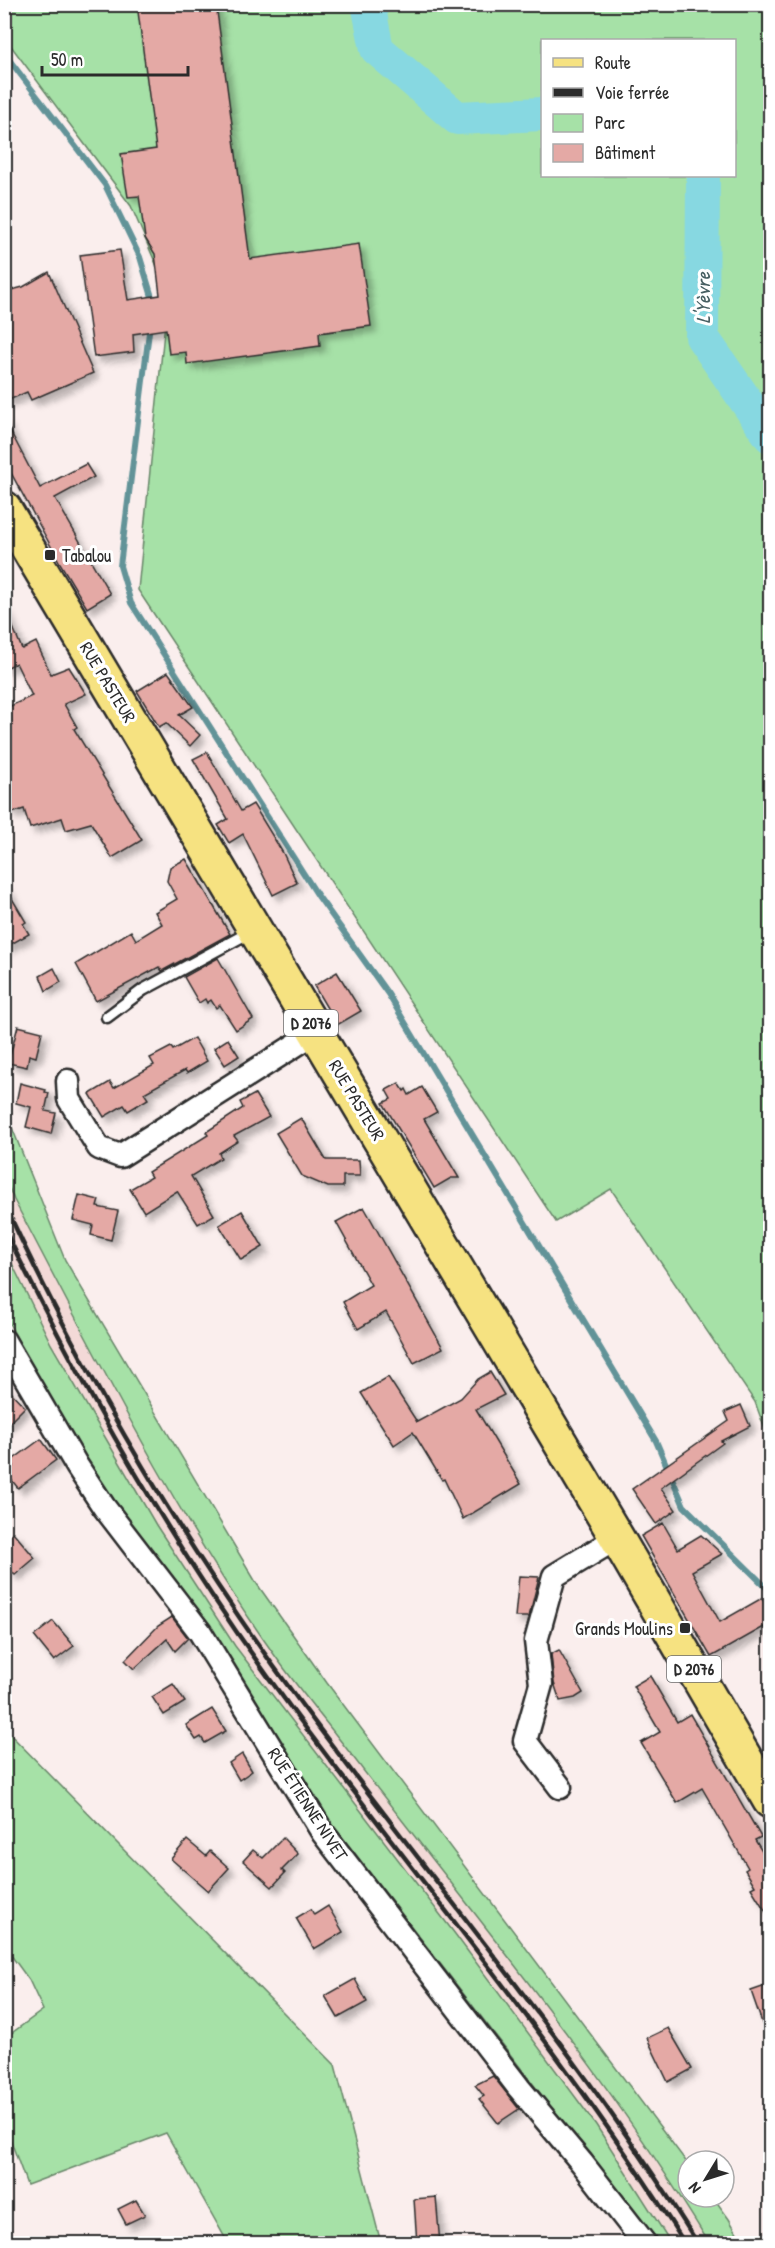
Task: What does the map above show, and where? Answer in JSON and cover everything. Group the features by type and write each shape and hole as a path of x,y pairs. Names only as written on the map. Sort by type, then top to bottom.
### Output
{"main road":[{"name":"RUE PASTEUR","path":"4,508 616,1538"},
{"name":"D 2076","path":"616,1538 771,1801"}],"street":[{"path":"68,1081 69,1099 99,1148 120,1156 316,1032"},
{"name":"RUE ÉTIENNE NIVET","path":"4,1341 71,1457 104,1508 200,1632 323,1833 519,2088 582,2163 645,2244"},
{"path":"560,1787 525,1741 541,1684 536,1641 554,1576 616,1538"}],"lane":[{"path":"107,1017 143,990 255,930"}],"shaded area":[{"path":"4,1143 149,1431 676,2180 676,2209 698,2209 728,2243 668,2243 171,1568 5,1274"}],"green space":[{"path":"5,4 770,5 770,1443 755,1402 611,1189 556,1222 138,590 168,292 131,206 5,38"},
{"path":"5,1110 65,1260 257,1584 327,1683 677,2149 676,2191 587,2061 288,1674 240,1605 171,1492 106,1376 14,1200 5,1178"},
{"path":"4,1247 51,1344 156,1525 235,1646 455,1934 596,2125 671,2243 656,2243 306,1790 59,1419 5,1315"},
{"path":"5,1729 335,2065 381,2243 228,2243 166,2133 27,2185 5,2125 5,2038 43,2010 29,1980 5,1947"},
{"path":"688,2209 722,2209 743,2243 709,2243"}],"building":[{"path":"137,4 216,4 250,259 359,244 371,326 319,333 320,346 187,364 186,352 169,354 166,329 133,334 134,352 94,357 80,255 120,250 128,300 160,295 155,254 145,238 139,196 128,197 121,154 156,149"},
{"path":"49,272 93,373 31,400 27,392 4,402 4,292 23,287"},
{"path":"4,419 40,488 86,464 94,477 55,498 110,594 87,608 4,460"},
{"path":"5,608 22,649 36,642 51,674 69,667 86,694 64,704 77,727 74,729 142,840 112,858 91,823 66,830 62,818 30,828 24,809 12,813 4,800 4,709 32,696 16,663 4,669"},
{"path":"168,672 193,707 179,715 200,735 190,746 166,723 159,727 137,691"},
{"path":"207,752 241,811 253,804 283,853 297,883 273,895 243,834 229,843 218,825 228,819 193,759"},
{"path":"186,859 230,934 162,971 159,967 96,1001 76,964 131,931 136,940 162,924 155,912 177,899 167,881 170,867"},
{"path":"4,885 26,922 23,924 29,934 4,948"},
{"path":"218,958 253,1019 236,1030 220,1005 216,1008 211,1000 207,1003 205,999 199,1003 184,977"},
{"path":"54,968 61,982 46,991 40,976"},
{"path":"337,972 361,1011 337,1025 314,986"},
{"path":"18,1026 42,1032 36,1057 29,1055 27,1067 8,1063"},
{"path":"194,1038 207,1061 187,1073 185,1070 144,1093 148,1099 128,1111 124,1105 104,1117 90,1094 110,1082 114,1088 154,1065 150,1058 171,1047 173,1050"},
{"path":"228,1039 239,1056 225,1065 214,1048"},
{"path":"20,1083 46,1090 45,1092 49,1093 45,1111 56,1113 51,1134 26,1127 31,1107 16,1103"},
{"path":"399,1083 409,1095 422,1087 437,1112 424,1119 459,1178 451,1178 434,1188 383,1103 391,1099 386,1090"},
{"path":"255,1094 269,1117 234,1136 238,1141 219,1153 221,1158 191,1176 214,1215 198,1224 177,1191 144,1212 130,1189 151,1177 148,1172 208,1135 206,1132 243,1108 240,1102"},
{"path":"301,1118 326,1160 359,1160 360,1176 343,1176 343,1187 328,1187 302,1176 276,1133"},
{"path":"79,1195 99,1200 97,1207 118,1211 111,1240 91,1235 93,1225 73,1220"},
{"path":"364,1207 443,1348 414,1363 386,1312 358,1329 343,1302 371,1285 336,1222"},
{"path":"242,1211 263,1247 241,1260 219,1225"},
{"path":"490,1372 504,1395 476,1409 521,1484 463,1519 444,1479 442,1480 413,1432 394,1445 361,1393 388,1377 417,1422 461,1398 478,1379"},
{"path":"4,1385 25,1407 4,1428"},
{"path":"741,1405 750,1426 721,1441 723,1443 661,1488 676,1510 656,1524 632,1489 729,1421 725,1412"},
{"path":"41,1439 56,1460 18,1488 6,1473 14,1466 11,1461"},
{"path":"663,1523 678,1549 701,1535 722,1554 692,1571 720,1622 762,1598 771,1614 771,1623 711,1657 641,1536"},
{"path":"13,1532 35,1558 15,1575 4,1564 4,1540"},
{"path":"519,1576 539,1577 529,1617 515,1617"},
{"path":"172,1617 188,1638 175,1651 167,1639 134,1669 125,1660 158,1626"},
{"path":"53,1621 74,1646 54,1661 34,1636"},
{"path":"559,1650 583,1693 575,1698 560,1701 554,1683 551,1654"},
{"path":"650,1676 677,1722 690,1714 761,1837 755,1840 771,1866 771,1920 751,1888 755,1886 745,1870 748,1868 702,1788 677,1803 641,1743 660,1732 633,1686"},
{"path":"173,1684 185,1702 164,1715 152,1697"},
{"path":"212,1709 226,1731 205,1743 201,1737 196,1740 186,1725"},
{"path":"242,1754 252,1771 239,1780 229,1763"},
{"path":"283,1838 298,1854 282,1870 285,1873 272,1887 243,1861 253,1850 263,1858"},
{"path":"187,1840 206,1856 210,1851 229,1868 208,1891 171,1859"},
{"path":"328,1906 343,1932 314,1949 296,1918 311,1909 314,1915"},
{"path":"355,1979 367,2002 338,2018 325,1996"},
{"path":"771,1984 771,2039 768,2040 751,1991"},
{"path":"668,2028 692,2069 668,2082 647,2038"},
{"path":"493,2076 519,2109 498,2123 479,2099 484,2096 475,2085"},
{"path":"436,2197 440,2244 417,2244 414,2199"},
{"path":"136,2200 145,2215 126,2224 118,2209"}],"waterway":[{"name":"L'Yèvre","path":"368,4 377,49 457,118 541,114"},
{"path":"4,53 105,185 140,257 152,297"},
{"name":"L'Yèvre","path":"703,177 702,337 770,436"},
{"path":"149,332 120,566 131,603 318,896 388,994 656,1441 684,1506 770,1591"}],"railway":[{"path":"4,1203 68,1333 103,1397 176,1521 216,1582 349,1768 555,2036 652,2173 698,2244"},
{"path":"4,1228 101,1414 136,1475 210,1593 291,1708 493,1972 592,2106 640,2174 685,2244"}],"place":[{"name":"Tabalou","path":"50,555"},
{"name":"Grands Moulins","path":"685,1628"}]}
